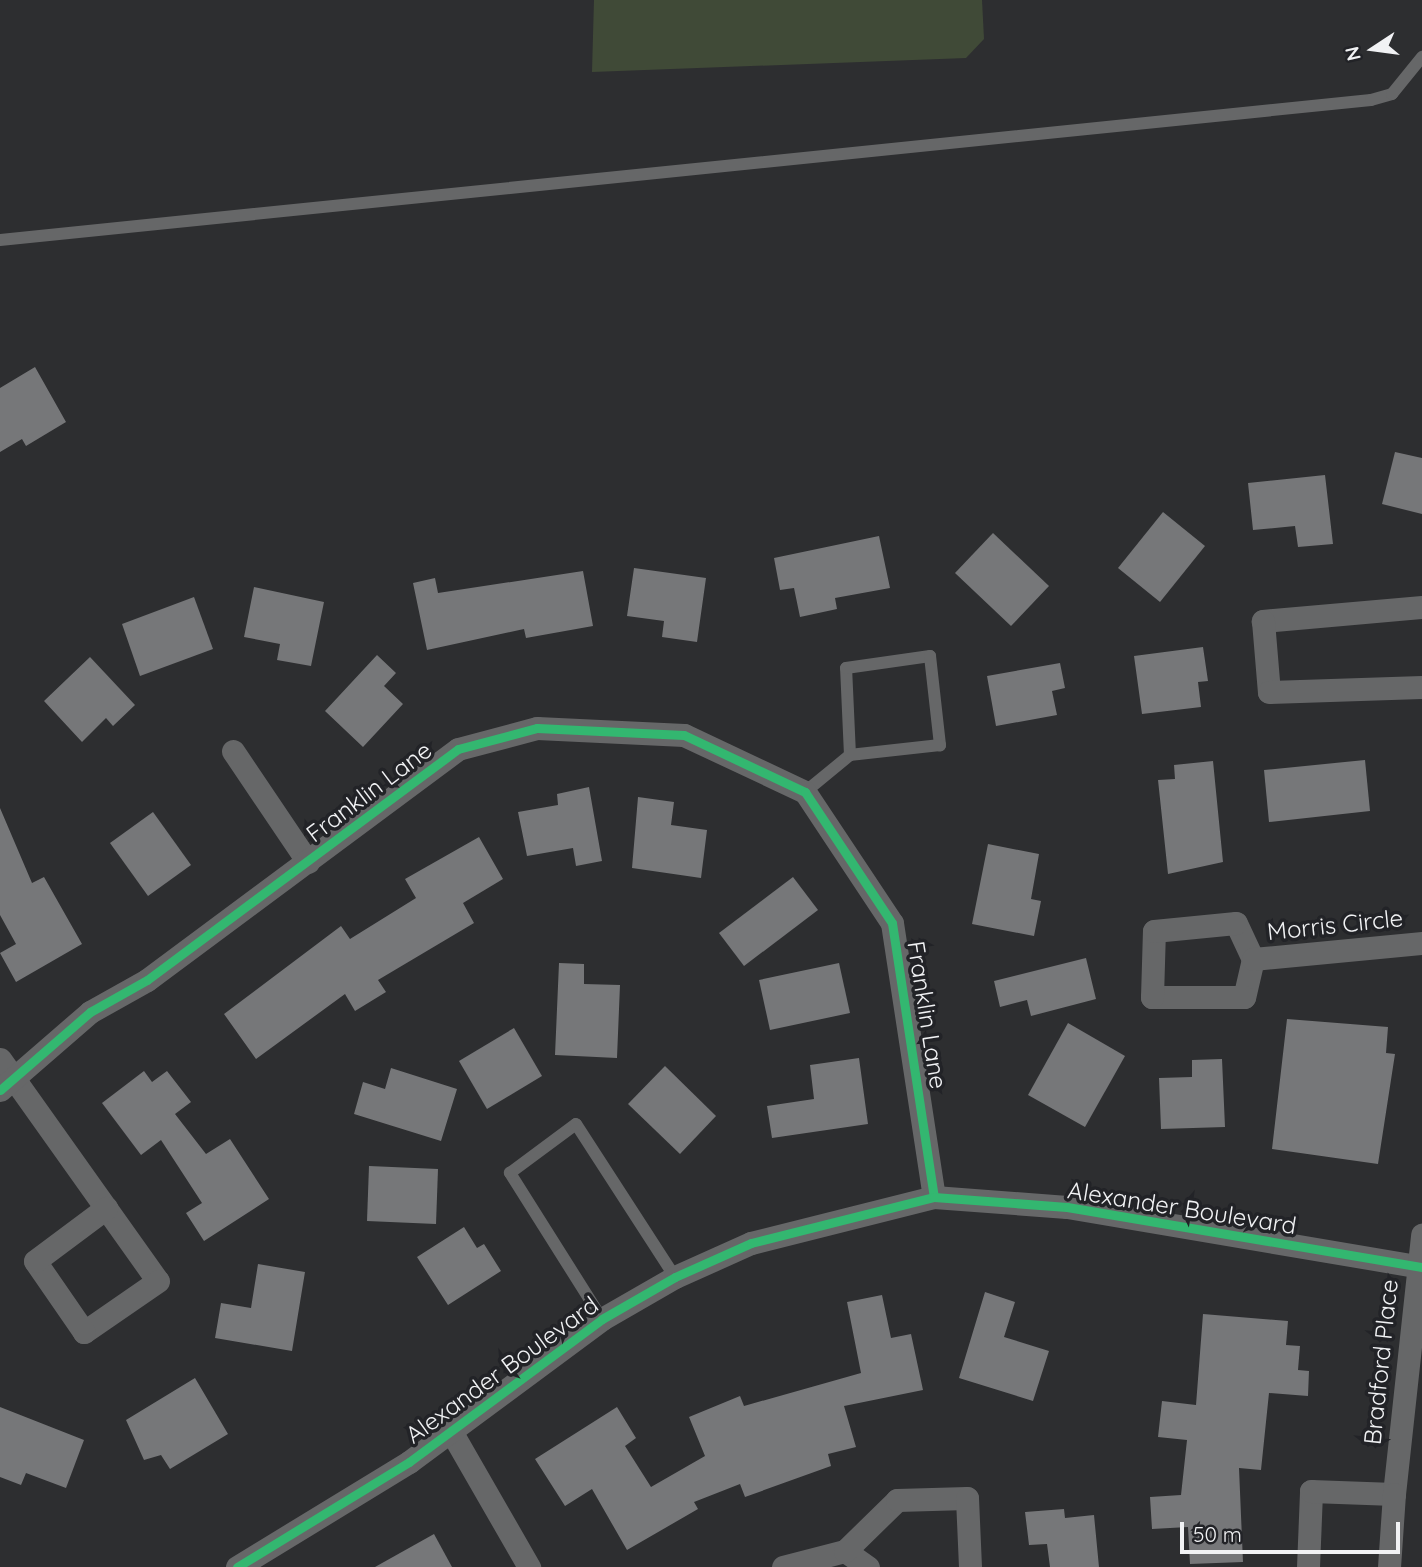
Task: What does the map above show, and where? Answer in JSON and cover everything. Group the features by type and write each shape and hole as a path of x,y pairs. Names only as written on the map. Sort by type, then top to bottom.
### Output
{"street":[{"path":"1422,607 1263,621 1269,692 1422,687"},
{"name":"Franklin Lane","path":"8,1086 90,1012 147,980 458,749 537,728 684,735 805,792 892,923 934,1196"},
{"path":"233,751 308,862"},
{"name":"Morris Circle","path":"1236,923 1253,959 1244,997 1152,997 1154,931 1236,923"},
{"name":"Morris Circle","path":"1253,959 1422,943"},
{"path":"0,1059 8,1086 106,1208 158,1281 84,1332 35,1261 106,1208"},
{"name":"Alexander Boulevard","path":"237,1567 452,1433 602,1319 675,1277 751,1243 934,1196 1067,1208 1419,1267"},
{"name":"Bradford Place","path":"1390,1567 1394,1494 1422,1235"},
{"path":"452,1433 529,1567"},
{"path":"1308,1567 1311,1491 1394,1494"},
{"path":"783,1567 845,1551 897,1500 967,1498 970,1567"},
{"path":"845,1551 868,1567"}],"lane":[{"path":"0,240 1371,100 1392,93 1422,57"},
{"path":"805,792 850,755 940,745 930,656 846,668 850,755"},
{"path":"602,1319 510,1173 576,1124 675,1277"}],"green space":[{"path":"594,0 982,0 984,39 966,58 592,72"}],"building":[{"path":"35,367 66,422 26,446 22,439 0,452 0,388"},
{"path":"1395,452 1422,458 1422,514 1382,504"},
{"path":"1325,475 1333,544 1298,547 1295,526 1253,530 1248,483"},
{"path":"1163,512 1205,546 1160,602 1118,568"},
{"path":"993,533 1049,586 1011,626 955,573"},
{"path":"879,536 890,588 835,598 837,609 800,617 794,588 780,590 774,558"},
{"path":"634,568 706,578 697,642 662,637 664,621 627,616"},
{"path":"583,571 593,626 526,638 524,629 427,650 413,583 435,578 438,593"},
{"path":"254,587 324,602 311,666 277,660 280,644 244,637"},
{"path":"194,597 213,649 140,676 122,624"},
{"path":"1203,647 1208,681 1198,682 1201,707 1142,714 1134,656"},
{"path":"377,655 396,673 384,686 403,704 363,747 325,711"},
{"path":"90,657 135,705 113,726 106,718 82,742 44,701"},
{"path":"1060,663 1065,688 1052,691 1057,715 996,726 987,676"},
{"path":"1365,760 1370,811 1269,822 1264,770"},
{"path":"1213,761 1223,862 1168,874 1158,780 1175,779 1174,765"},
{"path":"589,787 602,861 576,866 573,848 527,856 518,812 558,805 557,794"},
{"path":"638,797 674,802 671,825 707,830 701,878 632,868"},
{"path":"0,808 32,883 44,877 82,944 16,982 0,953 16,944 0,915"},
{"path":"153,812 191,865 148,896 110,843"},
{"path":"479,837 503,879 463,903 474,923 378,980 386,992 355,1011 345,994 256,1059 224,1014 341,926 350,939 416,898 405,879"},
{"path":"988,844 1039,854 1031,899 1041,901 1034,936 972,924"},
{"path":"793,877 818,910 744,966 719,933"},
{"path":"1086,958 1096,999 1031,1016 1027,1000 1000,1007 994,981"},
{"path":"559,963 584,964 584,984 620,985 617,1058 555,1055"},
{"path":"839,963 850,1013 770,1030 759,980"},
{"path":"1287,1019 1388,1027 1386,1053 1395,1054 1378,1164 1272,1149"},
{"path":"1068,1023 1125,1056 1085,1127 1028,1095"},
{"path":"514,1028 542,1076 487,1109 459,1061"},
{"path":"859,1058 868,1124 772,1138 767,1106 814,1099 810,1065"},
{"path":"1222,1059 1225,1127 1161,1129 1159,1078 1192,1077 1192,1060"},
{"path":"665,1066 716,1116 680,1154 628,1104"},
{"path":"391,1068 457,1089 441,1141 354,1114 363,1082 385,1089"},
{"path":"144,1071 152,1082 167,1071 191,1102 175,1114 206,1154 230,1139 269,1199 204,1241 186,1213 202,1203 161,1140 141,1155 102,1103"},
{"path":"369,1166 438,1169 436,1224 367,1221"},
{"path":"464,1227 477,1248 484,1244 501,1271 448,1305 417,1257"},
{"path":"258,1264 305,1272 292,1351 215,1338 221,1303 251,1308"},
{"path":"985,1292 1015,1302 1004,1337 1049,1351 1033,1401 959,1378"},
{"path":"882,1295 891,1338 911,1334 923,1390 844,1406 856,1447 828,1454 831,1466 745,1497 740,1484 694,1502 698,1509 627,1550 592,1489 565,1506 535,1459 617,1407 636,1438 625,1446 651,1487 705,1456 689,1417 740,1396 744,1406 861,1373 847,1302"},
{"path":"1203,1314 1288,1321 1286,1345 1300,1346 1298,1370 1309,1371 1308,1396 1269,1393 1261,1470 1239,1468 1243,1562 1190,1564 1188,1527 1152,1529 1150,1497 1181,1495 1187,1440 1158,1437 1162,1401 1196,1405"},
{"path":"195,1378 228,1434 170,1469 161,1455 144,1460 126,1420"},
{"path":"0,1407 84,1440 66,1488 26,1473 21,1485 0,1477"},
{"path":"1064,1509 1065,1518 1094,1515 1099,1567 1050,1567 1047,1544 1029,1545 1025,1512"},
{"path":"434,1534 452,1567 375,1567"}],"cycle path":[{"path":"0,1090 90,1012 147,980 458,749 537,728 684,735 805,792 892,923 934,1197"},
{"path":"237,1567 409,1462 602,1319 675,1277 751,1243 934,1197 1067,1207 1422,1267"}]}
